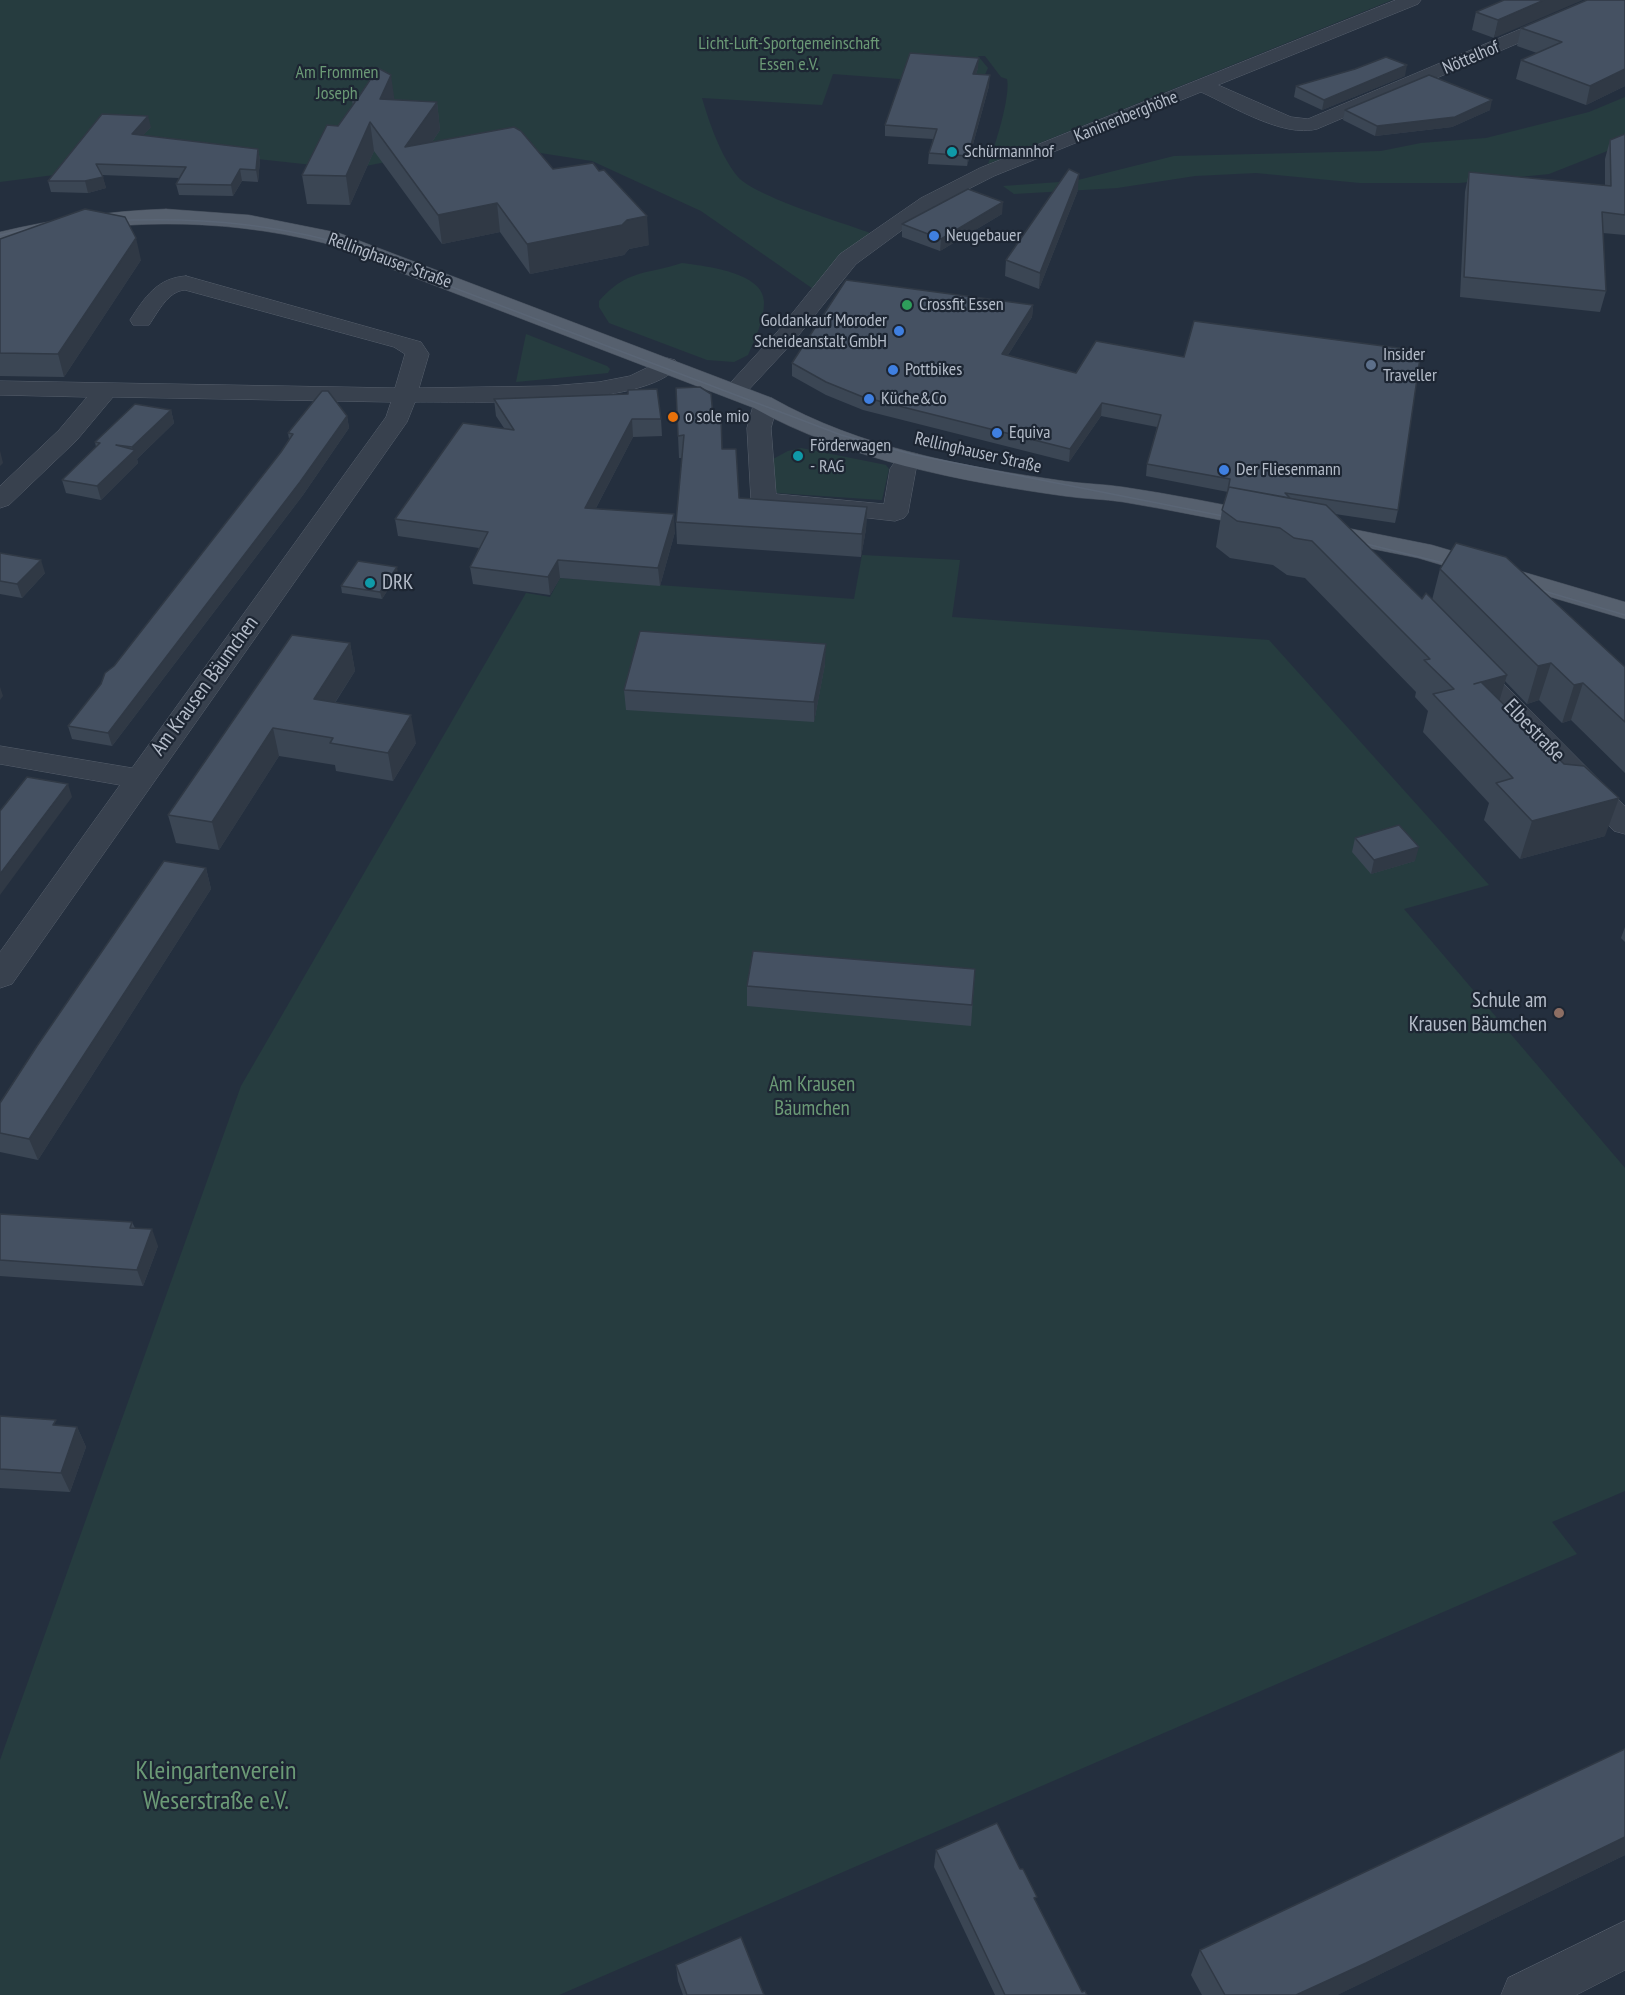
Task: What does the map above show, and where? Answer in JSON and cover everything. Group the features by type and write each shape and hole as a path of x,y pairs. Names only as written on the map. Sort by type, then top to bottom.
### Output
{"main road":[{"name":"Rellinghauser Straße","path":"0,238 74,222 144,216 217,216 270,223 331,238 763,402 818,411 921,440 1074,475 1121,494"},
{"name":"Rellinghauser Straße","path":"763,402 800,424 851,443 909,459 1065,489 1121,494 1423,551 1625,611"}],"street":[{"name":"Kaninenberghöhe","path":"734,392 786,336 848,259 896,222 928,202 987,172 1412,0"},
{"name":"Nöttelhof","path":"1203,86 1287,123 1310,125 1604,0"},
{"path":"141,320 166,286 186,283 402,342 412,347 417,354 407,395"},
{"path":"0,388 407,395 599,389 637,382 667,365"},
{"path":"0,500 68,435 105,391"},
{"name":"Am Krausen Bäumchen","path":"0,976 138,779 398,417 407,395"},
{"name":"Rellinghauser Straße","path":"763,402 765,406 759,428 764,500 895,513 903,469 909,459"},
{"path":"1342,535 1371,564"},
{"name":"Elbestraße","path":"1453,648 1625,824"},
{"path":"0,755 138,779"},
{"path":"1525,1995 1625,1945"}],"green space":[{"path":"0,0 1392,0 988,164 1002,121 1008,87 1007,79 1001,77 985,56 978,56 988,68 980,85 833,74 822,105 702,98 721,150 738,177 748,185 781,201 873,234 819,293 701,211 592,161 450,139 448,150 350,169 156,148 146,163 0,182"},
{"path":"1625,97 1625,144 1549,174 1459,183 1360,183 1256,173 1195,176 1117,188 1014,194 1003,186 1074,181 1174,156 1381,151 1421,143 1486,138 1589,112"},
{"path":"682,263 731,272 744,277 761,292 764,302 762,316 748,355 734,362 707,360 609,323 599,307 599,301 609,291 637,274"},
{"path":"526,334 610,369 608,373 516,382"},
{"path":"801,448 886,465 889,469 882,500 777,493 774,487 773,459 788,451"},
{"name":"Am Krausen Bäumchen","path":"862,555 960,560 952,617 1269,640 1489,885 1404,909 1625,1168 1625,1491 1552,1522 1577,1554 559,1995 0,1995 0,1760 241,1086 526,593 550,597 560,578 854,599"}],"building":[{"path":"1504,0 1544,0 1498,20 1476,12"},
{"path":"1587,0 1625,0 1625,69 1590,86 1521,60 1562,42 1521,28"},
{"path":"910,53 979,58 973,74 990,75 968,156 929,153 937,129 885,125"},
{"path":"1386,57 1407,65 1324,100 1296,86 1355,69"},
{"path":"378,68 391,75 380,99 437,102 405,147 514,127 521,131 553,169 593,163 599,171 604,170 647,216 627,220 622,225 527,244 497,203 438,215 370,122 346,176 302,175 327,125 338,126 355,102 351,97 358,98"},
{"path":"1429,75 1492,100 1455,117 1377,126 1345,110"},
{"path":"102,114 148,116 132,134 258,149 256,170 240,169 231,185 176,184 186,167 96,164 103,177 85,181 48,181"},
{"path":"1625,134 1625,215 1602,212 1606,291 1464,277 1469,172 1611,186 1610,140"},
{"path":"1069,169 1079,174 1040,273 1006,260"},
{"path":"968,189 1003,202 941,239 902,224"},
{"path":"85,209 125,217 136,238 58,354 0,353 0,239"},
{"path":"846,280 1033,305 1002,354 1076,373 1096,341 1184,357 1194,321 1421,351 1398,510 1285,493 1290,498 1229,487 1228,490 1230,479 1147,464 1161,415 1102,403 1070,449 863,397 826,382 792,363"},
{"path":"700,387 711,394 713,417 721,416 722,449 736,449 739,498 867,507 862,534 676,522 684,435 678,436 676,388"},
{"path":"657,389 661,419 632,419 585,508 674,514 658,568 558,560 548,577 470,567 488,532 395,519 463,423 514,430 494,399 628,394 628,390"},
{"path":"322,391 328,391 347,416 300,482 108,733 68,726 101,684 105,673 114,666 281,452 293,434 288,433"},
{"path":"135,404 171,410 132,447 116,445 135,450 97,486 62,480 100,443 95,442"},
{"path":"1229,487 1326,505 1422,599 1426,593 1507,675 1481,682 1564,764 1584,766 1619,798 1532,821 1496,783 1513,778 1433,694 1454,689 1424,660 1430,659 1312,541 1294,538 1280,528 1237,521 1222,510"},
{"path":"1456,543 1506,557 1625,667 1625,722 1583,683 1574,685 1551,663 1538,666 1440,569"},
{"path":"0,553 41,560 17,584 0,581"},
{"name":"DRK","path":"358,561 397,567 380,592 341,586"},
{"path":"640,631 826,644 814,702 624,690"},
{"path":"292,635 350,643 314,699 411,715 388,753 330,743 333,738 273,728 212,822 168,815"},
{"path":"27,777 68,784 0,874 0,811"},
{"path":"1399,825 1419,847 1374,860 1355,838"},
{"path":"164,861 206,868 29,1139 0,1133 0,1103"},
{"path":"753,951 975,969 972,1005 747,986"},
{"path":"0,1214 132,1222 130,1228 152,1229 137,1270 0,1260"},
{"path":"0,1416 56,1420 53,1425 77,1427 61,1473 0,1469"},
{"path":"1625,1749 1625,1837 1366,1963 1296,1995 1225,1995 1200,1950"},
{"path":"997,1823 1020,1869 1023,1869 1037,1897 1034,1898 1082,1992 1085,1991 1087,1995 1005,1995 936,1850"},
{"path":"741,1937 764,1995 687,1995 676,1965"}],"tram line":[{"path":"109,221 219,222 274,228 328,240 841,435 915,455 1238,519"},
{"path":"0,235 46,225"},
{"path":"1350,540 1460,567"},
{"path":"1527,586 1625,615"}],"place":[{"name":"Schürmannhof","path":"952,152"},
{"name":"Neugebauer","path":"934,236"},
{"name":"Crossfit Essen","path":"907,305"},
{"name":"Goldankauf Moroder Scheideanstalt GmbH","path":"899,331"},
{"name":"Insider Traveller","path":"1371,365"},
{"name":"Pottbikes","path":"893,370"},
{"name":"Küche&Co","path":"869,399"},
{"name":"o sole mio","path":"673,417"},
{"name":"Equiva","path":"997,433"},
{"name":"Förderwagen - RAG","path":"798,456"},
{"name":"Der Fliesenmann","path":"1224,470"},
{"name":"DRK","path":"370,583"},
{"name":"Schule am Krausen Bäumchen","path":"1559,1013"}],"park label":[{"name":"Licht-Luft-Sportgemeinschaft Essen e.V.","path":"789,54"},
{"name":"Am Frommen Joseph","path":"337,83"},
{"name":"Kleingartenverein Weserstraße e.V.","path":"216,1786"}]}
